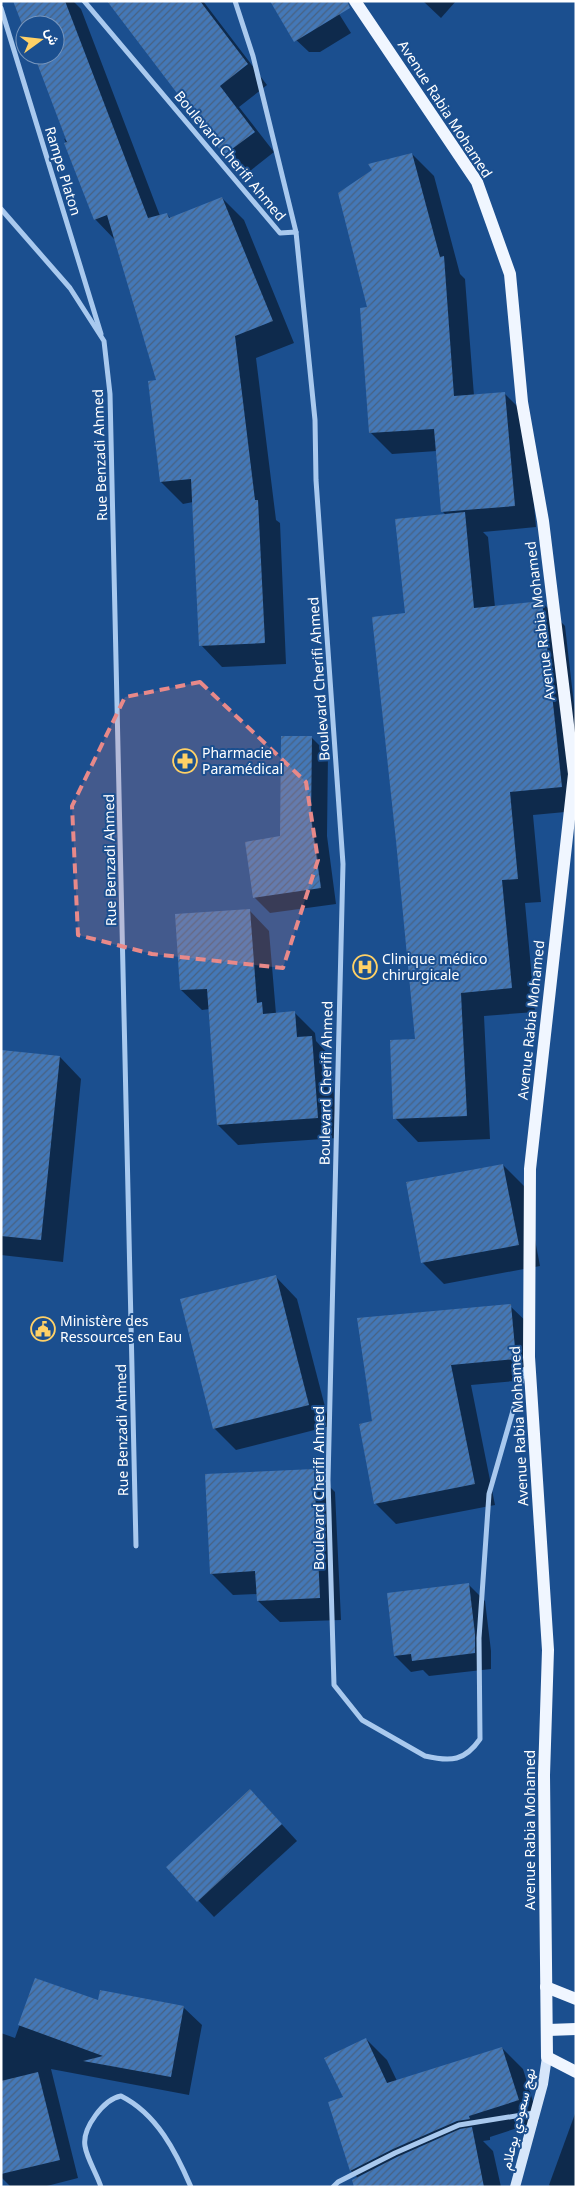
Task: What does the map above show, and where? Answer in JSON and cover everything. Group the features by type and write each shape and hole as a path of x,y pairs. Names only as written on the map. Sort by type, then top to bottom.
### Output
{"main road":[{"name":"Avenue Rabia Mohamed","path":"355,1 477,182 510,274 522,402 543,521 574,774 530,1169 529,1357 548,1650 544,1775 548,2057"},
{"path":"546,1987 576,1999"},
{"path":"548,2030 576,2029"},
{"path":"548,2057 576,2072"},
{"name":"نهج سعودي بوعلام","path":"515,2187 543,2084 548,2057"}],"street":[{"name":"Boulevard Cherifi Ahmed","path":"84,1 280,233 296,232 315,420 316,480 343,864 328,1480 334,1685 362,1720 425,1756 437,1759 462,1758 474,1748 480,1739 479,1638 489,1494 529,1357"},
{"path":"235,1 253,56 296,232"},
{"name":"Rampe Platon","path":"1,8 104,341"},
{"name":"Rue Benzadi Ahmed","path":"1,209 70,288 104,341 110,394 136,1546"},
{"path":"101,2187 84,2146 89,2123 111,2098 121,2096 144,2112 174,2148 191,2187"},
{"path":"333,2187 338,2182 395,2153 459,2125 534,2113"}],"highlighted area":[{"path":"200,682 306,782 318,860 283,968 152,954 78,935 72,806 125,697"}],"building":[{"path":"13,1 65,1 148,218 167,213 169,218 222,197 273,321 235,336 255,500 258,500 265,643 199,646 191,479 160,482 148,381 156,380 107,215 94,220 64,143 67,142 38,65 65,65 65,15 18,15"},
{"path":"107,1 200,1 248,64 220,86 255,132 224,155"},
{"path":"270,1 347,1 350,8 294,42"},
{"path":"412,153 440,257 444,256 454,396 505,392 515,506 441,512 434,429 369,433 360,308 367,307 338,193 372,170 368,164"},
{"path":"465,512 474,608 542,601 562,787 510,792 518,879 502,880 512,988 461,993 467,1116 393,1119 390,1040 415,1039 372,617 405,613 395,519"},
{"path":"281,736 312,736 311,819 321,888 253,898 245,842 280,836"},
{"path":"250,909 257,1003 262,1002 263,1014 295,1011 297,1037 312,1036 318,1118 217,1125 207,989 180,990 175,914"},
{"path":"1,1050 60,1056 41,1240 1,1236"},
{"path":"503,1164 519,1245 421,1263 406,1182"},
{"path":"276,1275 309,1405 213,1429 180,1299"},
{"path":"511,1304 516,1359 451,1365 475,1484 374,1504 359,1424 372,1421 357,1318"},
{"path":"314,1469 320,1598 257,1601 255,1571 210,1574 205,1474"},
{"path":"469,1583 475,1634 475,1653 412,1661 411,1654 394,1656 387,1593"},
{"path":"250,1789 282,1824 197,1902 166,1867"},
{"path":"35,1978 98,2000 100,1990 184,2006 171,2077 83,2061 103,2056 18,2025"},
{"path":"366,2038 387,2083 502,2047 519,2100 469,2116 470,2119 457,2121 393,2149 350,2171 328,2102 343,2097 324,2058"},
{"path":"38,2072 60,2160 1,2174 1,2081"},
{"path":"472,2127 484,2187 354,2187 352,2180 397,2157 460,2129"}],"place":[{"name":"Pharmacie Paramédical","path":"185,761"},
{"name":"Clinique médico chirurgicale","path":"365,967"},
{"name":"Ministère des Ressources en Eau","path":"43,1329"}]}
